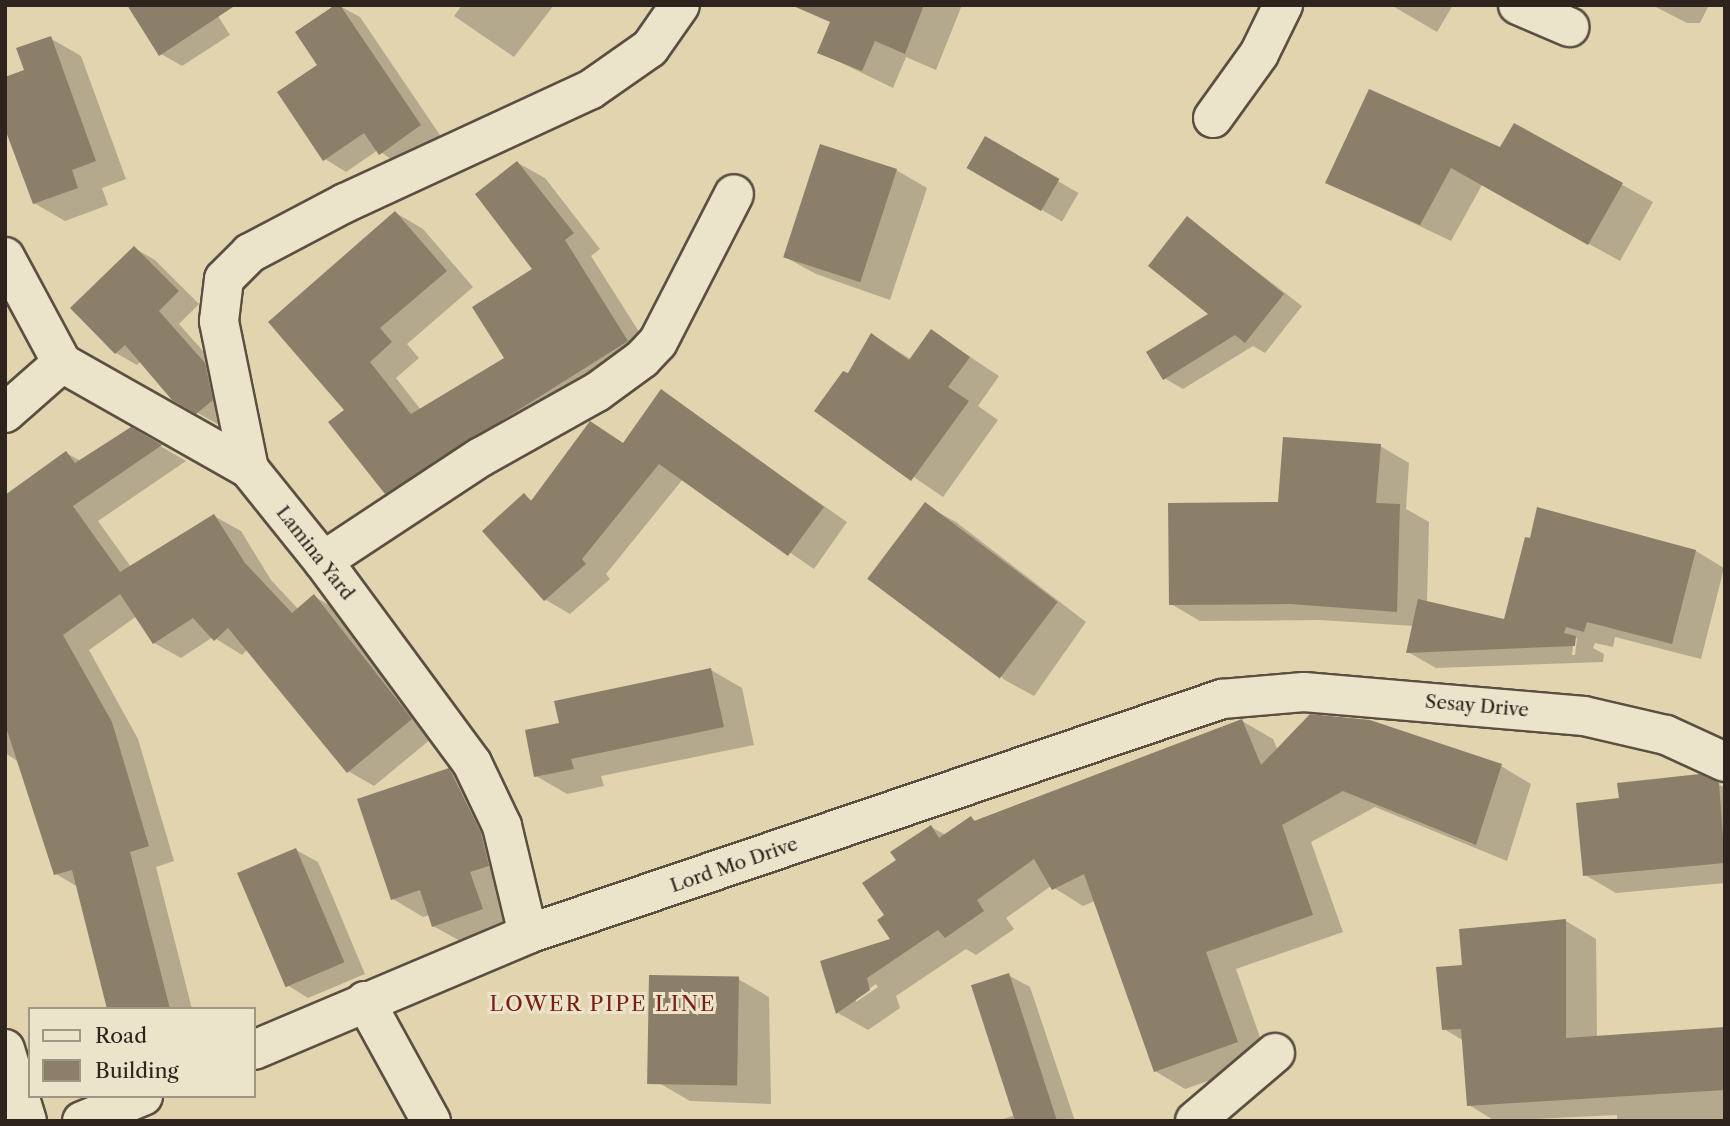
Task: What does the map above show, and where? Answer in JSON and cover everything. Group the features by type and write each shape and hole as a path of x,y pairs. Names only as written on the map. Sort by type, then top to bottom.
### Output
{"street":[{"path":"249,469 219,321 224,279 250,254 333,209 590,90 650,48 680,5"},
{"path":"1213,118 1259,54 1283,5"},
{"path":"1518,5 1569,27"},
{"path":"323,561 481,457 597,392 642,359 658,342 734,194"},
{"path":"5,257 62,363 5,413"},
{"name":"Lamina Yard","path":"62,363 249,469 323,561 472,763 502,826 528,934"},
{"name":"Sesay Drive","path":"1222,699 1304,692 1584,716 1666,735 1725,762"},
{"name":"Lord Mo Drive","path":"256,1049 528,934 1222,699"},
{"path":"365,1001 431,1121"},
{"path":"5,1048 27,1121"},
{"path":"1195,1121 1275,1053"},
{"path":"82,1121 138,1098"}],"building":[{"path":"127,5 236,5 159,56"},
{"path":"335,5 340,5 421,125 379,155 364,133 323,161 277,92 317,65 295,32"},
{"path":"791,5 924,5 905,54 875,41 862,71 817,53 830,22"},
{"path":"51,36 96,161 72,170 78,188 33,204 5,129 5,77 24,70 16,48"},
{"path":"1369,89 1500,147 1514,123 1623,183 1588,245 1451,168 1420,225 1325,183"},
{"path":"985,136 1059,179 1041,211 966,168"},
{"path":"820,144 897,169 860,282 783,257"},
{"path":"517,161 574,233 565,240 628,341 385,494 328,422 344,410 268,322 395,211 447,271 380,328 392,342 370,362 411,414 504,358 472,307 532,269 475,194"},
{"path":"1187,216 1284,294 1245,343 1235,335 1163,380 1146,352 1208,314 1148,266"},
{"path":"134,246 179,291 159,311 205,363 213,400 196,414 172,400 125,345 115,354 70,308"},
{"path":"931,329 970,357 948,387 969,401 911,481 814,411 843,371 848,373 871,333 909,360"},
{"path":"661,389 824,507 788,556 659,464 582,559 586,564 544,601 482,531 524,493 531,501 590,421 623,443"},
{"path":"131,427 162,445 73,506 120,572 214,514 245,563 292,613 314,594 412,719 347,773 228,628 214,641 193,618 153,644 120,594 63,635 112,722 149,846 130,852 169,1007 106,1007 72,870 54,875 5,724 5,495 66,451 75,463"},
{"path":"1283,437 1381,444 1376,503 1400,504 1397,612 1290,604 1169,605 1168,503 1278,502"},
{"path":"925,502 1058,602 1000,679 867,579"},
{"path":"1537,507 1696,550 1672,644 1587,622 1584,632 1566,627 1564,633 1576,636 1575,646 1406,653 1418,599 1504,619 1525,537 1530,538"},
{"path":"711,668 724,727 571,759 574,769 534,777 525,730 559,723 554,701"},
{"path":"1310,714 1370,720 1502,764 1476,845 1343,791 1282,825 1313,915 1206,952 1238,1042 1154,1072 1084,874 1052,890 1034,859 977,900 984,911 945,938 938,930 867,978 870,990 836,1014 820,961 890,939 877,920 884,915 862,883 896,860 890,852 931,825 939,838 971,816 974,821 1242,719 1261,765"},
{"path":"449,768 481,833 489,866 470,872 483,909 432,927 420,890 391,900 357,799"},
{"path":"1700,774 1719,783 1725,863 1583,876 1576,803 1619,798 1617,783"},
{"path":"296,848 344,962 286,987 237,873"},
{"path":"1566,919 1566,1038 1725,1027 1725,1090 1467,1106 1461,1029 1442,1030 1436,967 1462,965 1459,929"},
{"path":"1009,973 1057,1121 1015,1121 971,985"},
{"path":"649,975 739,977 737,1086 647,1084"}],"district":[{"name":"LOWER PIPE LINE","path":"603,1004"}]}
